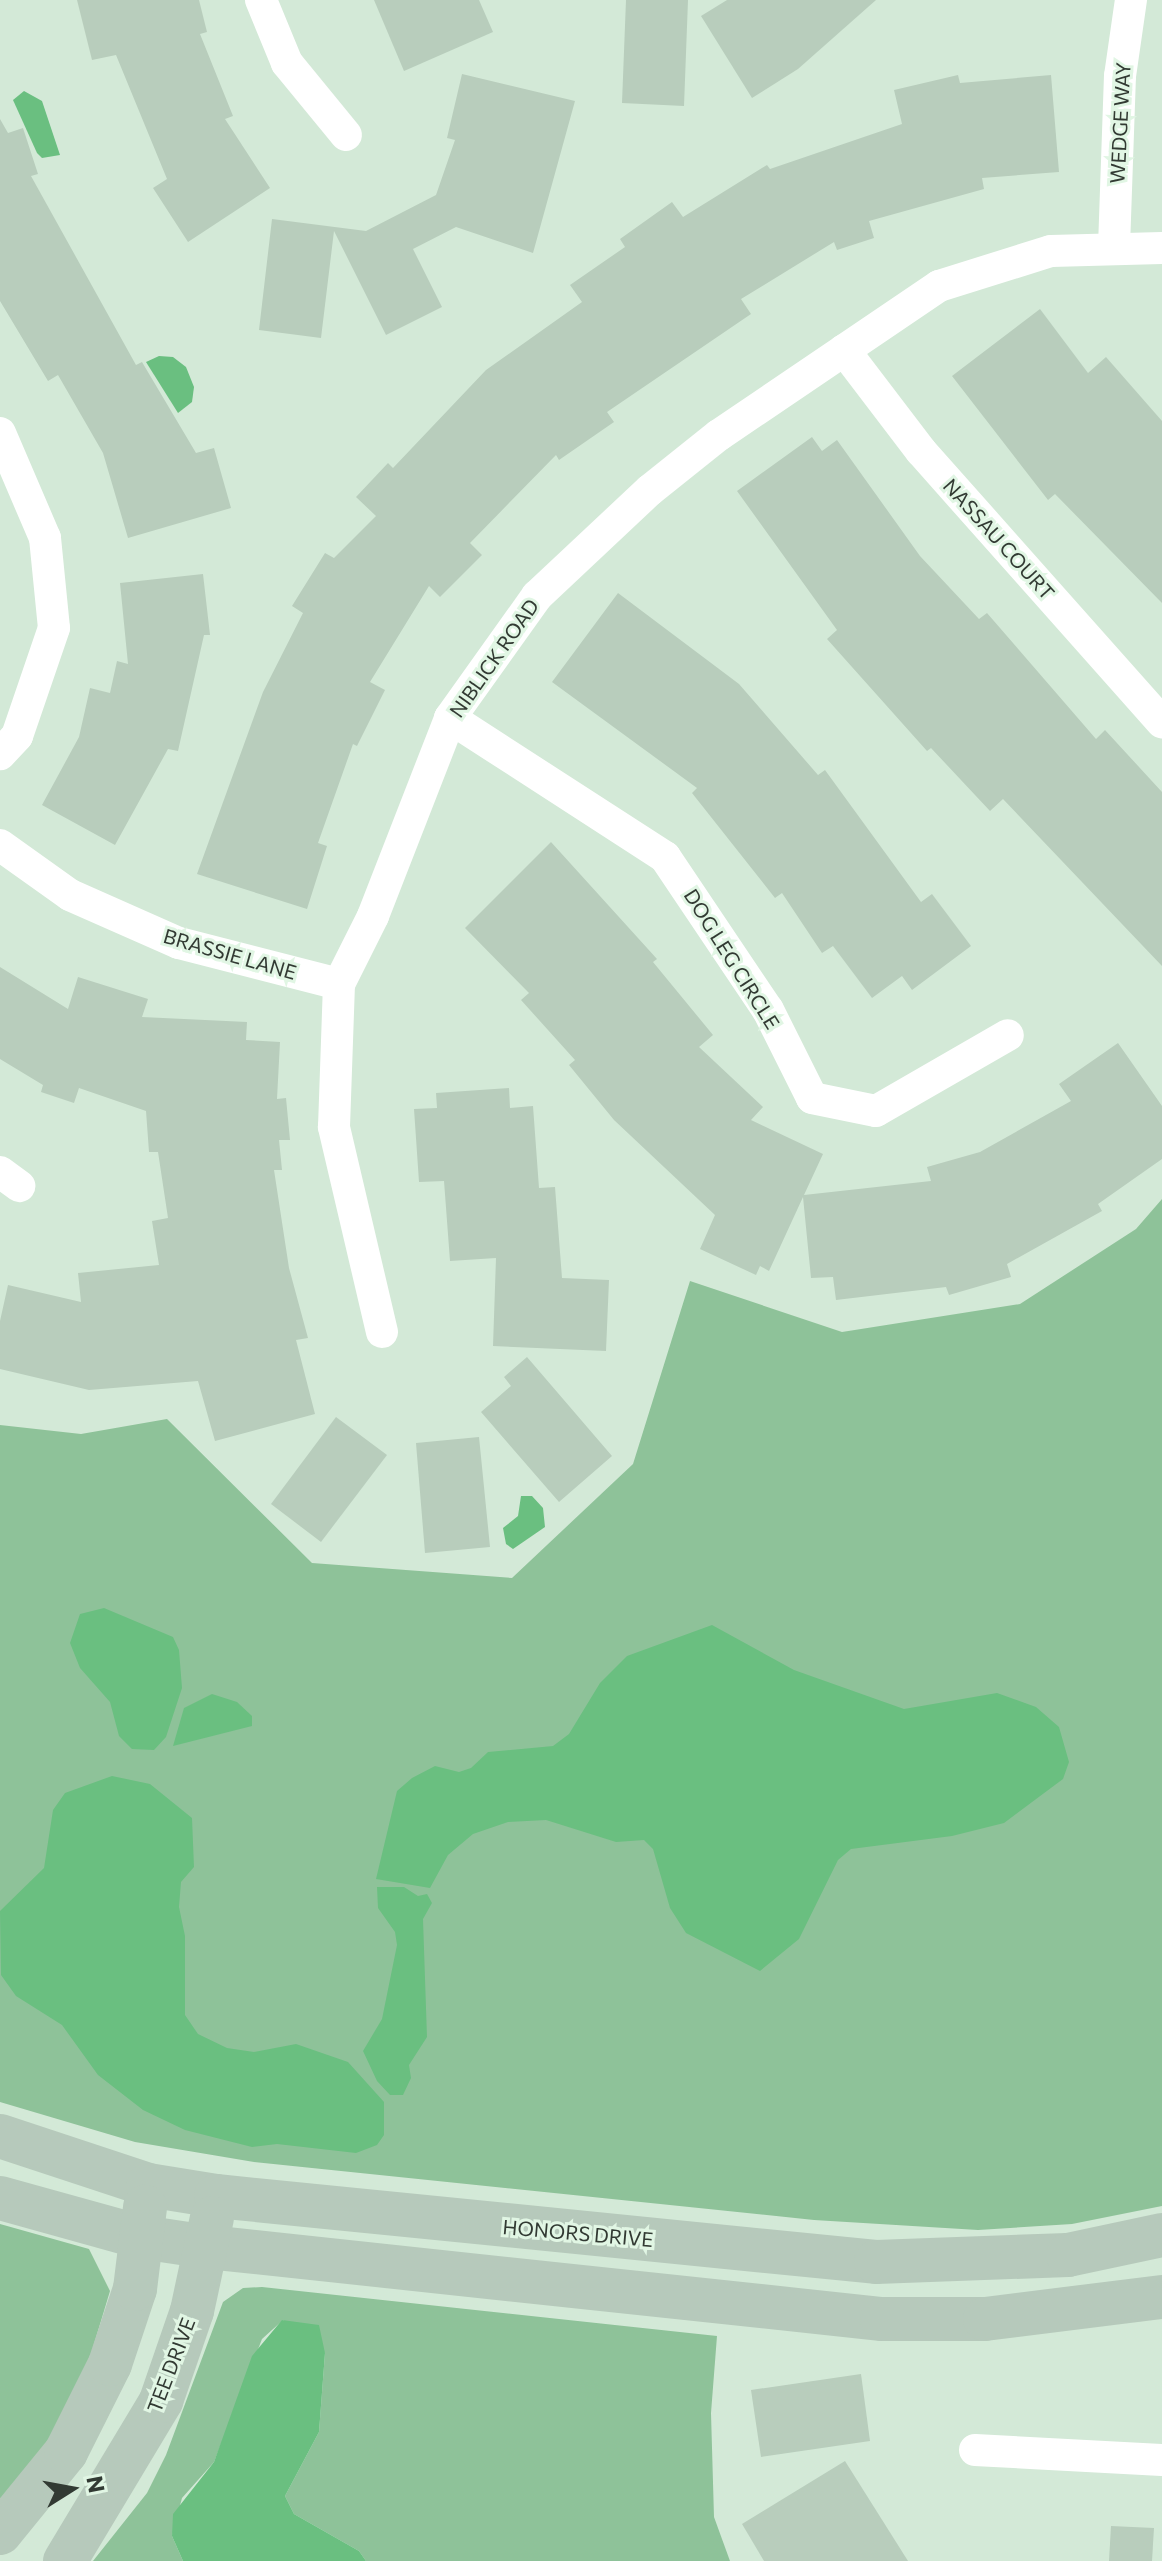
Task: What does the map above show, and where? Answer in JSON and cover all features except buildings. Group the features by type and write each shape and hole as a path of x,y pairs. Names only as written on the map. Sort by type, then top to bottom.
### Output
{"street":[{"path":"261,0 287,63 346,135"},
{"name":"WEDGE WAY","path":"1114,247 1120,76 1131,0"},
{"name":"NIBLICK ROAD","path":"382,1332 334,1127 339,984 373,916 450,718 537,596 639,500 719,435 939,286 1051,251 1162,248"},
{"name":"NASSAU COURT","path":"844,350 921,451 1162,722"},
{"path":"0,433 45,538 54,628 17,736 0,754"},
{"name":"DOG LEG CIRCLE","path":"450,718 665,857 768,1010 812,1098 876,1111 1008,1035"},
{"name":"BRASSIE LANE","path":"0,845 70,895 179,943 339,984"},
{"name":"HONORS DRIVE","path":"0,2136 148,2185 216,2196 876,2262 1068,2255 1162,2235"},
{"path":"0,2533 66,2452 110,2364 135,2289 148,2185"},
{"name":"TEE DRIVE","path":"65,2561 161,2401 208,2247 216,2196"},
{"path":"0,2198 141,2237 208,2247 882,2319 1001,2318 1162,2297"},
{"path":"975,2450 1162,2460"}],"shaded area":[{"path":"24,91 42,101 60,155 42,158 37,153 13,100"},
{"path":"159,356 173,357 186,367 194,387 192,402 178,413 146,362"},
{"path":"1162,1199 1162,2206 1072,2224 978,2230 814,2220 254,2162 135,2142 0,2102 0,1425 81,1434 167,1419 312,1563 512,1578 633,1464 690,1281 842,1332 1020,1304 1136,1229"},
{"path":"521,1496 532,1496 543,1508 545,1527 513,1549 506,1544 503,1528 518,1516"},
{"path":"104,1608 173,1637 179,1650 182,1688 166,1737 154,1750 132,1749 119,1736 110,1702 80,1668 70,1643 80,1614"},
{"path":"712,1625 794,1670 904,1709 997,1693 1036,1707 1059,1727 1069,1762 1063,1779 1004,1823 952,1836 851,1849 838,1860 799,1939 760,1971 686,1933 670,1908 653,1849 644,1840 616,1842 546,1820 508,1822 473,1834 448,1855 430,1888 376,1879 397,1791 412,1778 435,1766 459,1772 471,1768 488,1752 553,1746 569,1734 600,1683 627,1656"},
{"path":"212,1694 237,1702 252,1716 252,1726 173,1746 184,1708"},
{"path":"112,1776 150,1784 192,1818 194,1867 181,1882 179,1907 185,1936 185,2015 198,2034 227,2048 254,2052 296,2044 348,2062 384,2102 384,2135 377,2145 356,2153 277,2144 252,2147 185,2130 143,2110 98,2075 62,2025 16,1996 1,1975 0,1911 44,1868 53,1810 65,1793"},
{"path":"377,1887 404,1887 418,1896 427,1894 432,1903 423,1919 427,2037 409,2065 411,2078 403,2095 390,2095 377,2081 363,2051 382,2019 397,1945 395,1932 378,1908"},
{"path":"0,2224 89,2249 110,2291 76,2404 0,2515"},
{"path":"262,2287 717,2336 711,2413 714,2517 730,2561 366,2561 359,2551 294,2514 285,2496 319,2432 325,2353 283,2320 262,2339 214,2462 182,2498 172,2536 183,2561 93,2561 147,2493 166,2455 223,2302 243,2288"},
{"path":"282,2320 319,2325 325,2353 319,2432 285,2496 294,2514 359,2551 366,2561 183,2561 172,2536 173,2514 214,2462 252,2356"}]}
